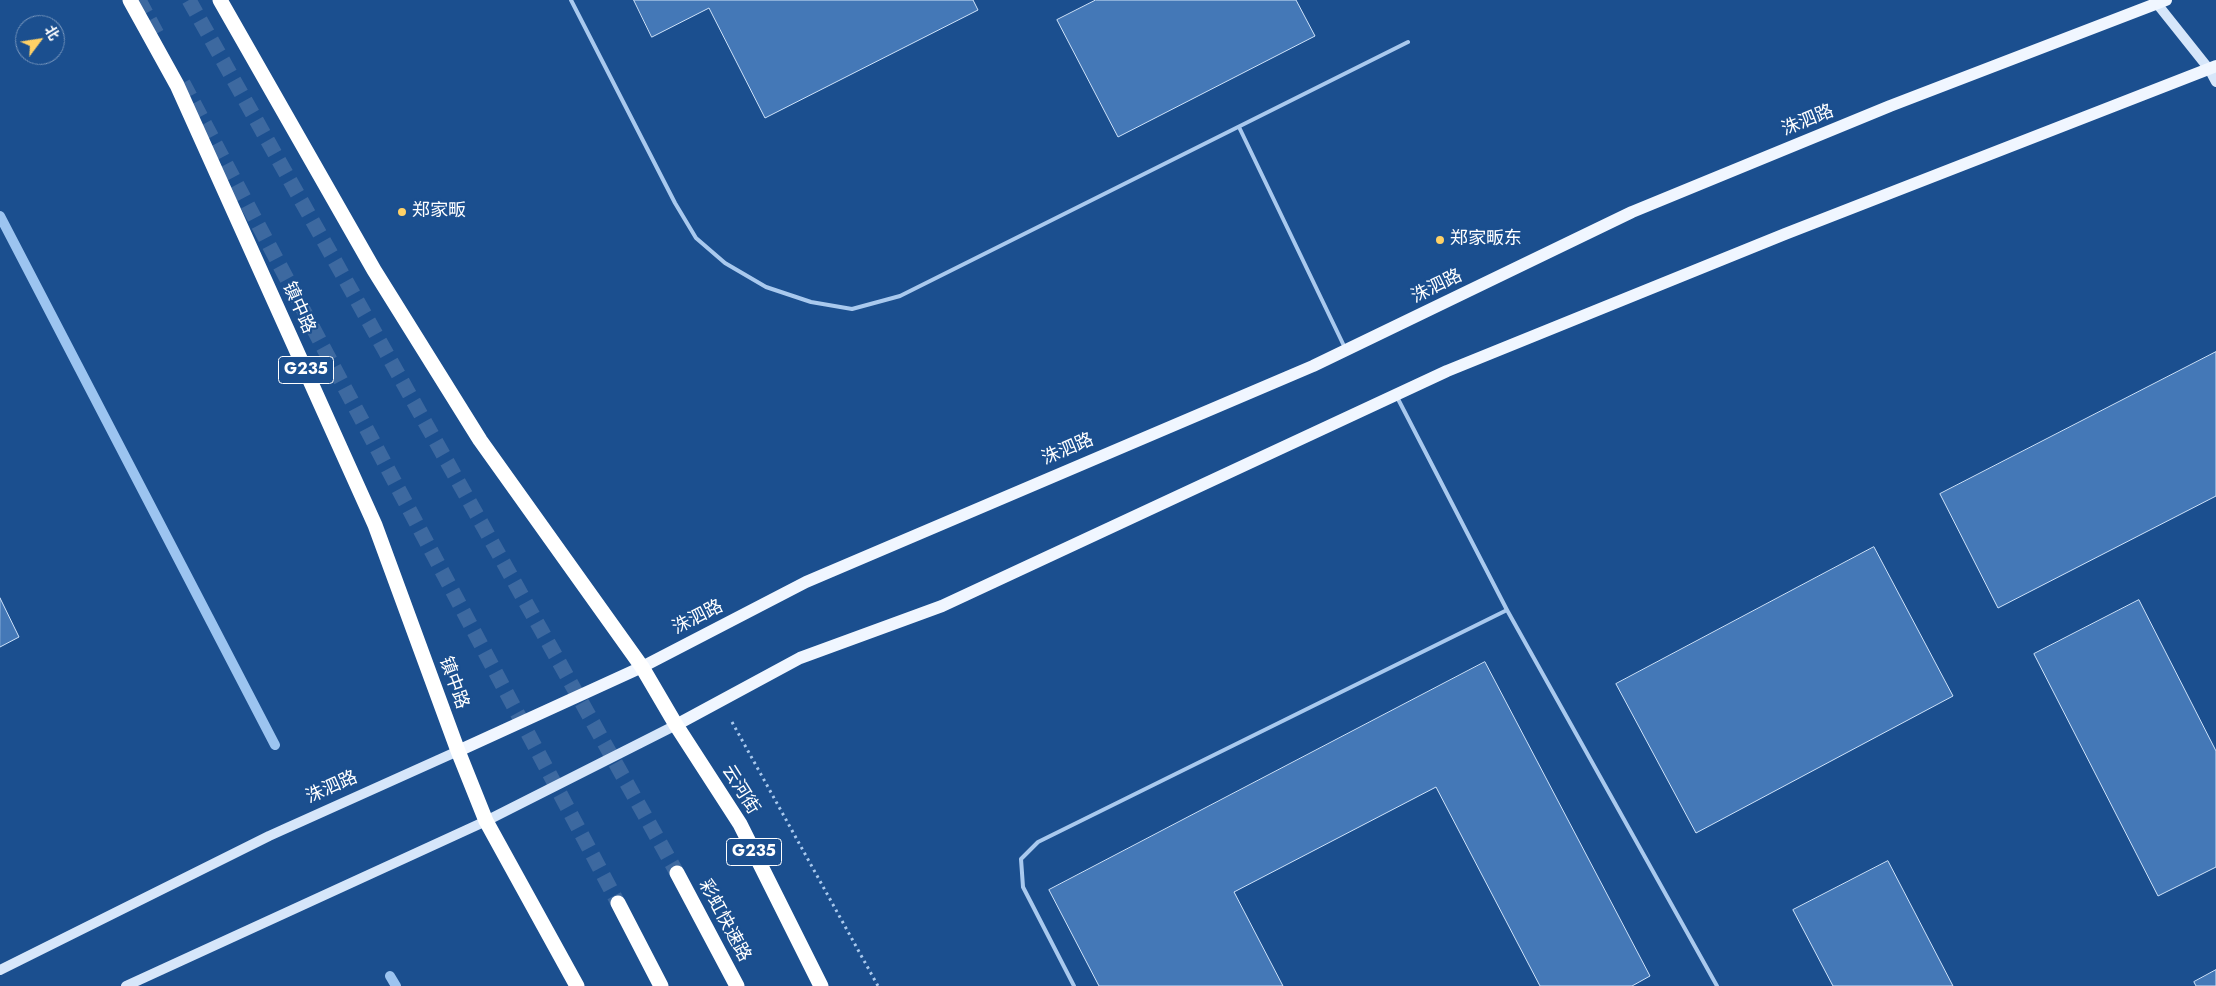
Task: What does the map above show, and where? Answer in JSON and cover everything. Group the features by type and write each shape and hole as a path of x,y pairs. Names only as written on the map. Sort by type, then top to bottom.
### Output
{"highway":[{"name":"镇中路","path":"130,0 177,85 375,525 458,751"},
{"name":"G235","path":"220,0 374,270 480,440 642,667 676,725"},
{"name":"云河街","path":"676,725 740,824 821,986"},
{"name":"G235","path":"458,751 486,821 577,986"},
{"name":"彩虹快速路","path":"677,873 736,986"},
{"path":"618,903 661,986"}],"main road":[{"name":"洙泗路","path":"0,970 269,836 642,667 806,582 1313,366 1632,212 1890,106 2159,1"},
{"path":"2159,1 2213,68 2216,82"},
{"path":"126,986 486,821 676,725 800,658 942,606 1447,371 1776,238 2213,68"}],"lane":[{"path":"571,0 675,203 696,238 725,263 766,288 811,302 852,309 900,296 1408,42"},
{"path":"1239,127 1346,350"},
{"path":"1396,395 1507,610 1717,986"},
{"path":"1074,986 1023,887 1021,859 1038,842 1507,610"}],"path":[{"path":"720,701 878,986"}],"building":[{"path":"634,0 973,0 978,10 765,118 709,8 652,37"},
{"path":"1096,0 1296,0 1315,36 1118,137 1057,20"},
{"path":"2216,352 2216,496 1998,608 1940,494"},
{"path":"1874,547 1953,696 1696,833 1616,684"},
{"path":"0,598 19,637 0,647"},
{"path":"2139,600 2216,751 2216,867 2158,896 2034,654"},
{"path":"1485,662 1650,976 1632,986 1540,986 1436,787 1234,892 1283,986 1099,986 1049,890"},
{"path":"1888,861 1953,986 1833,986 1793,910"},
{"path":"2216,970 2216,986 2196,986 2194,982"}],"waterway":[{"path":"0,216 275,745"},
{"path":"390,976 396,986"}],"tunnel":[{"path":"139,0 158,36"},
{"path":"189,0 677,873"},
{"path":"183,83 618,903"}],"place":[{"name":"郑家畈","path":"402,212"},
{"name":"郑家畈东","path":"1440,240"}]}
